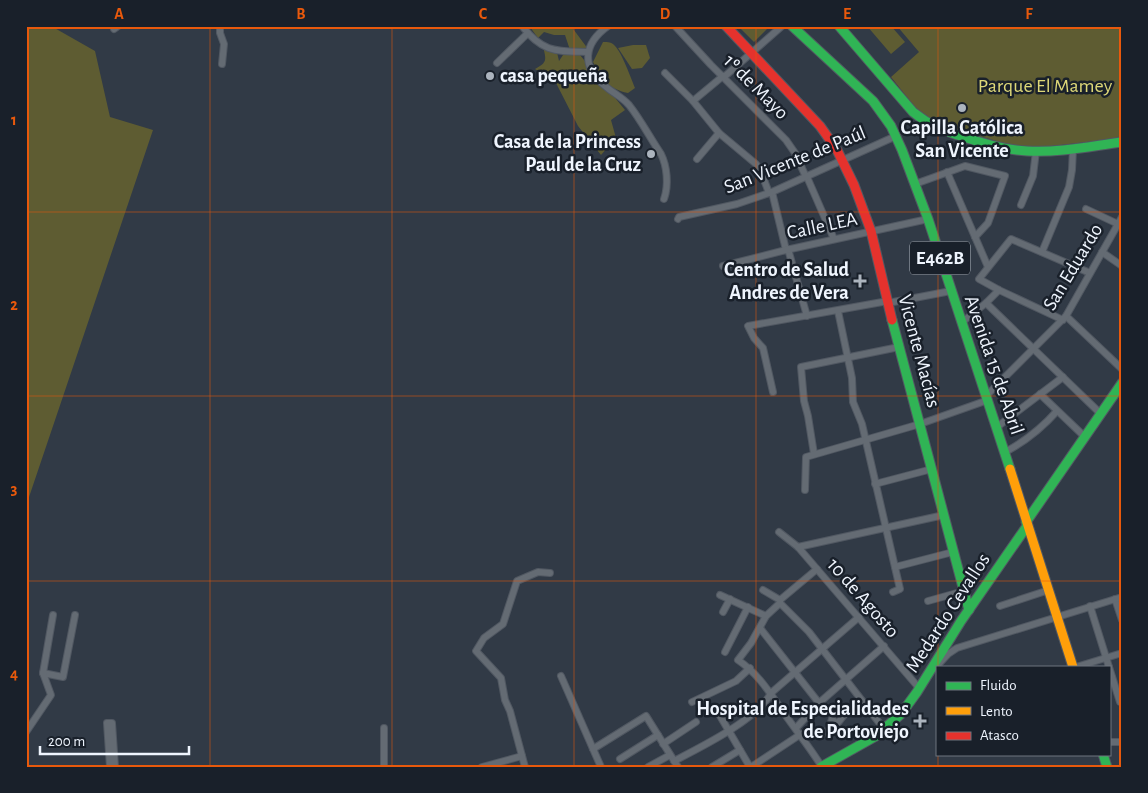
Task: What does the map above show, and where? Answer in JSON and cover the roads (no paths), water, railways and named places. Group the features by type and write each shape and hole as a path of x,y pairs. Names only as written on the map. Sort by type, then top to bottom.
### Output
{"street":[{"path":"220,26 220,33 224,44 222,64"},
{"path":"522,26 541,45 551,50 560,52 588,52"},
{"path":"608,26 593,40 588,52 590,69 603,85 633,110 664,159 666,177 664,199"},
{"name":"Vicente Macías","path":"726,26 820,126 843,160 857,192 871,231 899,347 969,610"},
{"path":"693,101 782,26"},
{"name":"Avenida 15 de Abril","path":"792,26 873,101 896,136 928,219 1075,666"},
{"path":"839,26 919,118 936,128 1015,149 1036,151 1122,142"},
{"name":"1º de Mayo","path":"675,27 786,140 795,153 834,239"},
{"path":"497,63 528,33"},
{"path":"665,74 693,101 719,133 756,164 761,172 771,192 807,316"},
{"path":"697,159 719,133"},
{"name":"San Vicente de Paúl","path":"678,219 679,217 737,204 771,192 896,136"},
{"path":"1042,252 1069,187 1073,148"},
{"path":"1021,205 1033,176 1036,151"},
{"path":"915,184 960,167 969,166 1005,176 988,223 974,237"},
{"path":"947,172 988,267"},
{"path":"1086,209 1118,224"},
{"name":"San Eduardo","path":"814,454 920,424 987,398 1065,318 1122,217"},
{"name":"Calle LEA","path":"723,266 834,239 928,219"},
{"path":"1090,273 1011,239 978,279 1065,318 1122,369"},
{"path":"1102,252 1122,266"},
{"path":"961,323 986,304 999,290"},
{"path":"773,392 763,348 754,338 748,326 951,291"},
{"path":"986,304 1101,414"},
{"path":"838,311 852,378 853,402 866,440 900,589 893,592"},
{"path":"805,490 806,457 814,454 810,422 804,401 801,367 899,347"},
{"path":"997,427 1063,377"},
{"name":"Medardo Cevallos","path":"821,767 884,729 903,711 1122,383"},
{"path":"1040,394 1085,437"},
{"path":"1005,452 1026,441 1042,428 1057,411"},
{"path":"875,484 932,469"},
{"path":"798,547 944,515"},
{"name":"10 de Agosto","path":"779,532 798,547 920,687"},
{"path":"895,568 953,552"},
{"path":"817,569 766,616 738,660 750,668 771,693 801,734 821,767"},
{"path":"525,767 505,700 501,678 476,651 484,638 503,624 517,581 538,572 550,573"},
{"path":"763,590 780,602 803,626 884,729"},
{"path":"1000,606 1049,590"},
{"path":"928,601 964,591"},
{"path":"720,595 766,616"},
{"path":"937,666 957,648 1118,598 1122,620"},
{"path":"723,612 730,599"},
{"path":"1090,606 1109,666"},
{"path":"725,652 748,607"},
{"path":"26,732 51,695 43,673 53,615"},
{"path":"43,673 63,677 75,616"},
{"path":"593,749 646,716 676,764 764,704 771,693 859,617"},
{"path":"760,628 819,704"},
{"path":"949,640 951,647 957,648"},
{"path":"796,728 845,679 884,646"},
{"path":"1078,666 1122,653"},
{"path":"692,702 736,681 750,668"},
{"path":"920,687 936,668"},
{"path":"1110,670 1120,702"},
{"path":"561,676 601,767"},
{"path":"823,734 829,729 832,719 837,724 848,710 862,701"},
{"path":"716,709 751,767 801,734"},
{"path":"663,744 696,722"},
{"path":"110,767 106,723 112,723 115,767"},
{"path":"384,728 384,767"},
{"path":"620,759 658,735"},
{"path":"712,767 740,750"},
{"path":"648,767 670,754"},
{"path":"482,767 522,756"}],"place":[{"name":"casa pequeña","path":"490,76"},
{"name":"Capilla Católica San Vicente","path":"962,108"},
{"name":"Casa de la Princess Paul de la Cruz","path":"651,154"},
{"name":"Centro de Salud Andres de Vera","path":"860,281"},
{"name":"Hospital de Especialidades de Portoviejo","path":"920,721"}],"park label":[{"name":"Parque El Mamey","path":"1045,86"}]}
